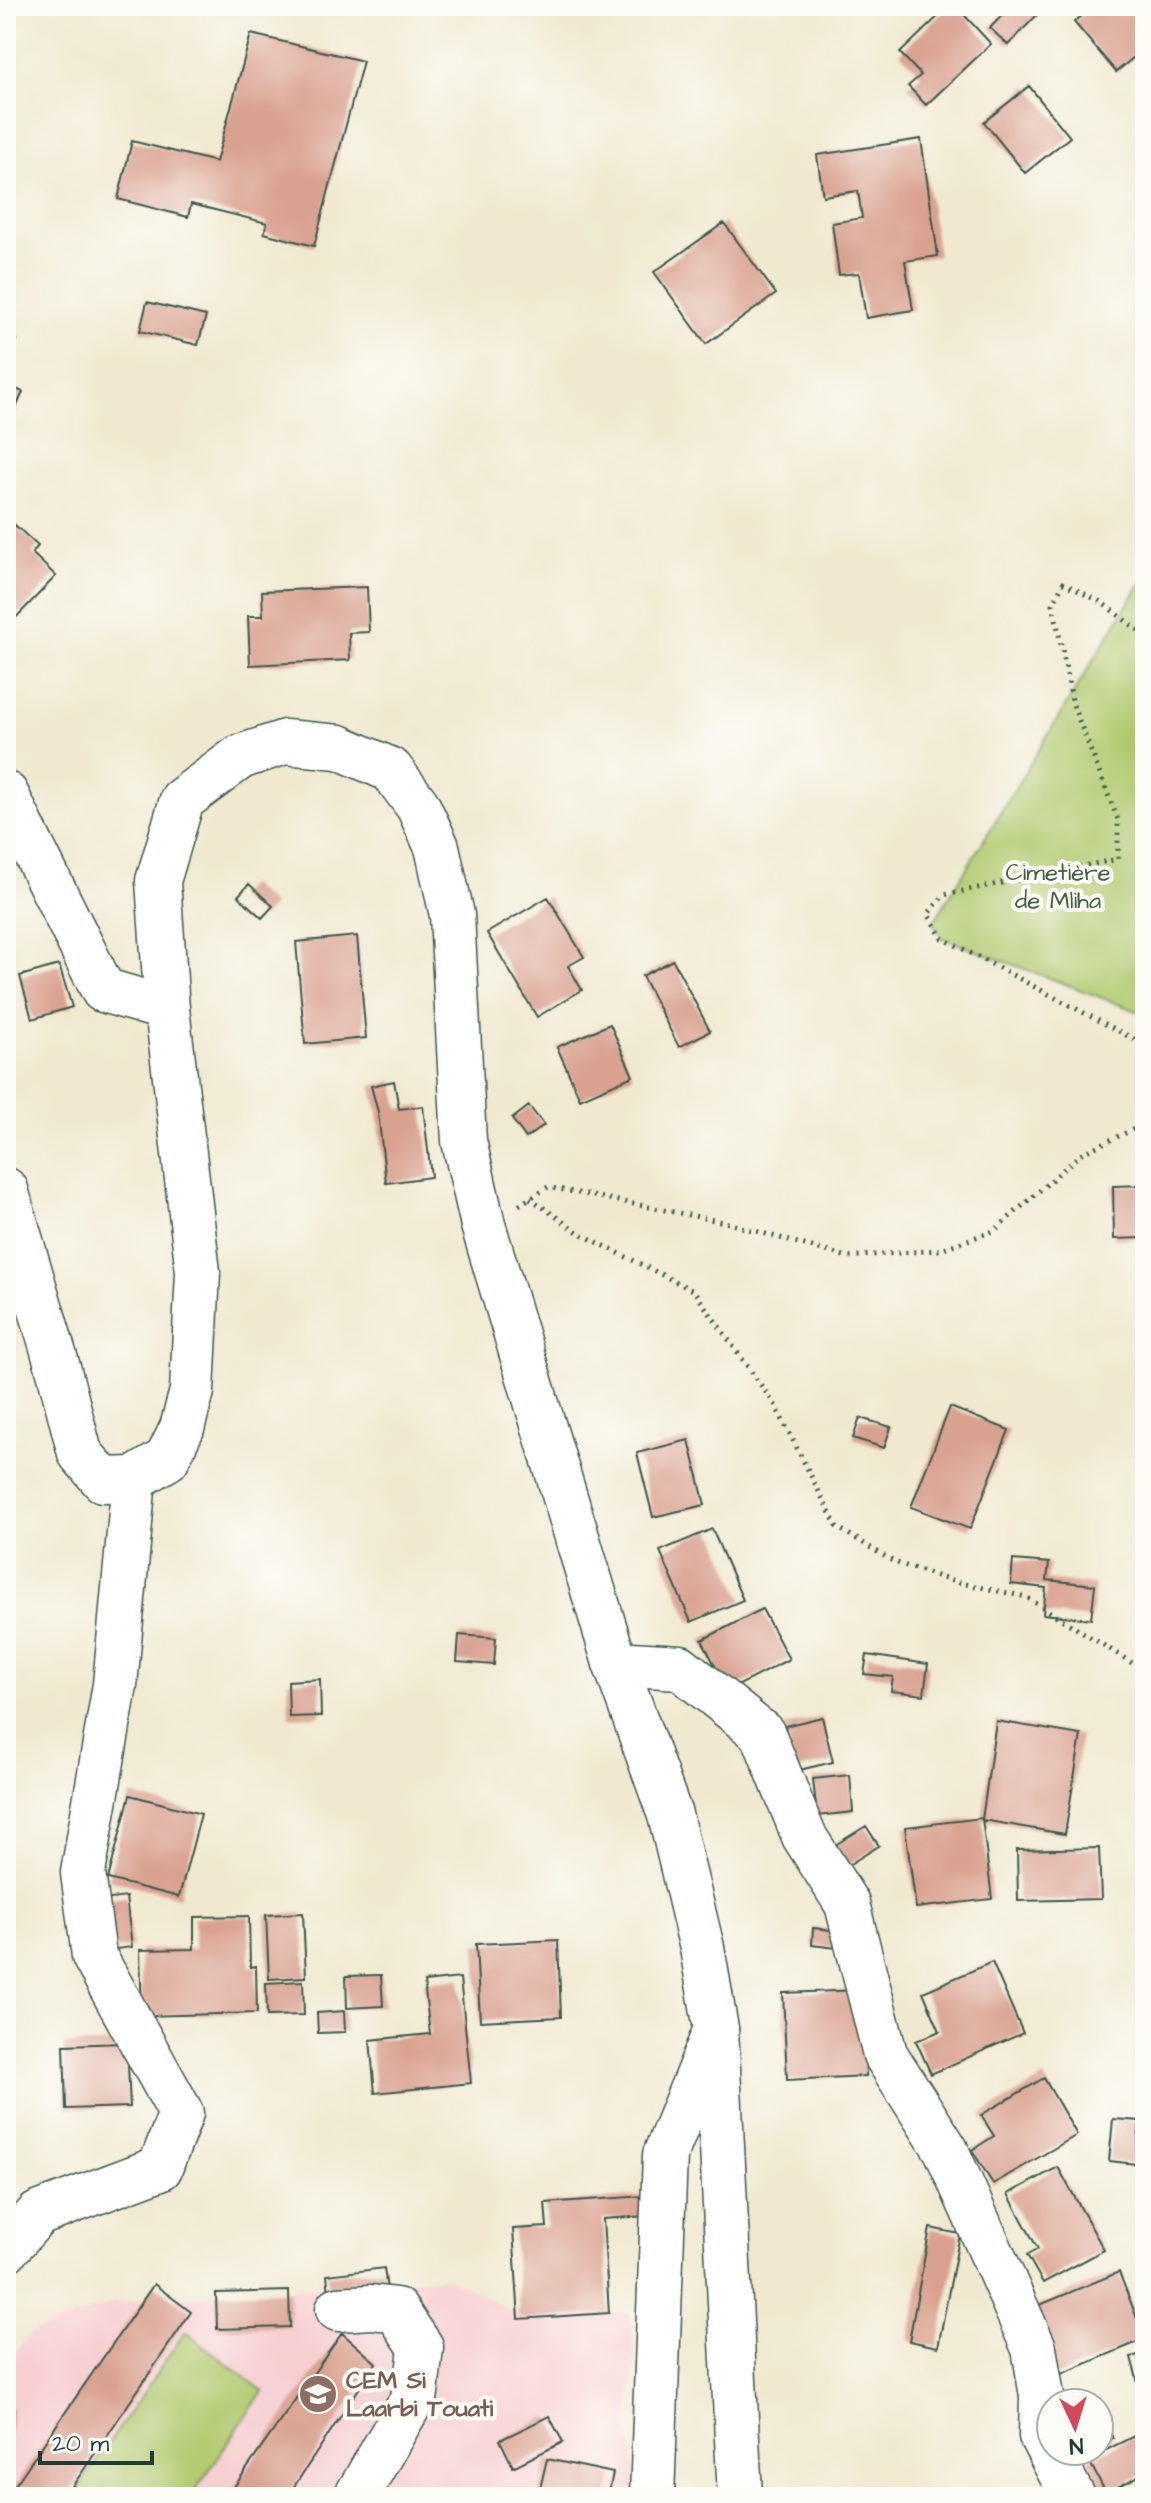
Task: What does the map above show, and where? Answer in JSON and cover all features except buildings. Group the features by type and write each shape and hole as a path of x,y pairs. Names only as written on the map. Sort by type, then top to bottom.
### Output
{"main road":[{"path":"6,1190 80,1453 103,1480 134,1479 167,1459 182,1428 192,1391 198,1272 167,1009 158,881 182,800 240,757 285,742 339,747 391,770 418,806 437,847 452,915 464,1141 483,1225 615,1663 670,1815 702,1948 716,2029 740,2497"},
{"path":"6,794 103,990 167,1009"},
{"path":"6,2250 38,2214 160,2168 181,2113 94,1956 83,1873 115,1685 134,1479"},
{"path":"615,1663 680,1667 763,1734 804,1836 847,1904 885,2054 946,2150 1034,2348 1042,2396 1041,2436 1073,2497"},
{"path":"652,2497 665,2155 716,2029"},
{"path":"338,2309 371,2307 396,2310 421,2347 416,2393 356,2497"}],"path":[{"path":"1145,635 1101,602 1063,583 1053,604 1073,705 1118,820 1118,859 944,895 928,914 942,938 1145,1045"},
{"path":"483,1225 548,1187 724,1222 847,1257 938,1250 994,1231 1082,1153 1145,1124"},
{"path":"530,1198 579,1233 694,1291 775,1405 837,1527 894,1562 952,1581 1026,1597 1137,1666 1145,1675"}],"shaded area":[{"name":"CEM Si Laarbi Touati","path":"448,2277 512,2311 630,2313 635,2358 628,2425 639,2497 6,2497 6,2364 29,2334 110,2303"}],"green space":[{"name":"Cimetière de Mliha","path":"1145,576 1145,1014 942,938 933,923"},
{"path":"185,2332 263,2391 191,2497 72,2497"}],"place":[{"name":"CEM Si Laarbi Touati","path":"318,2394"}]}
